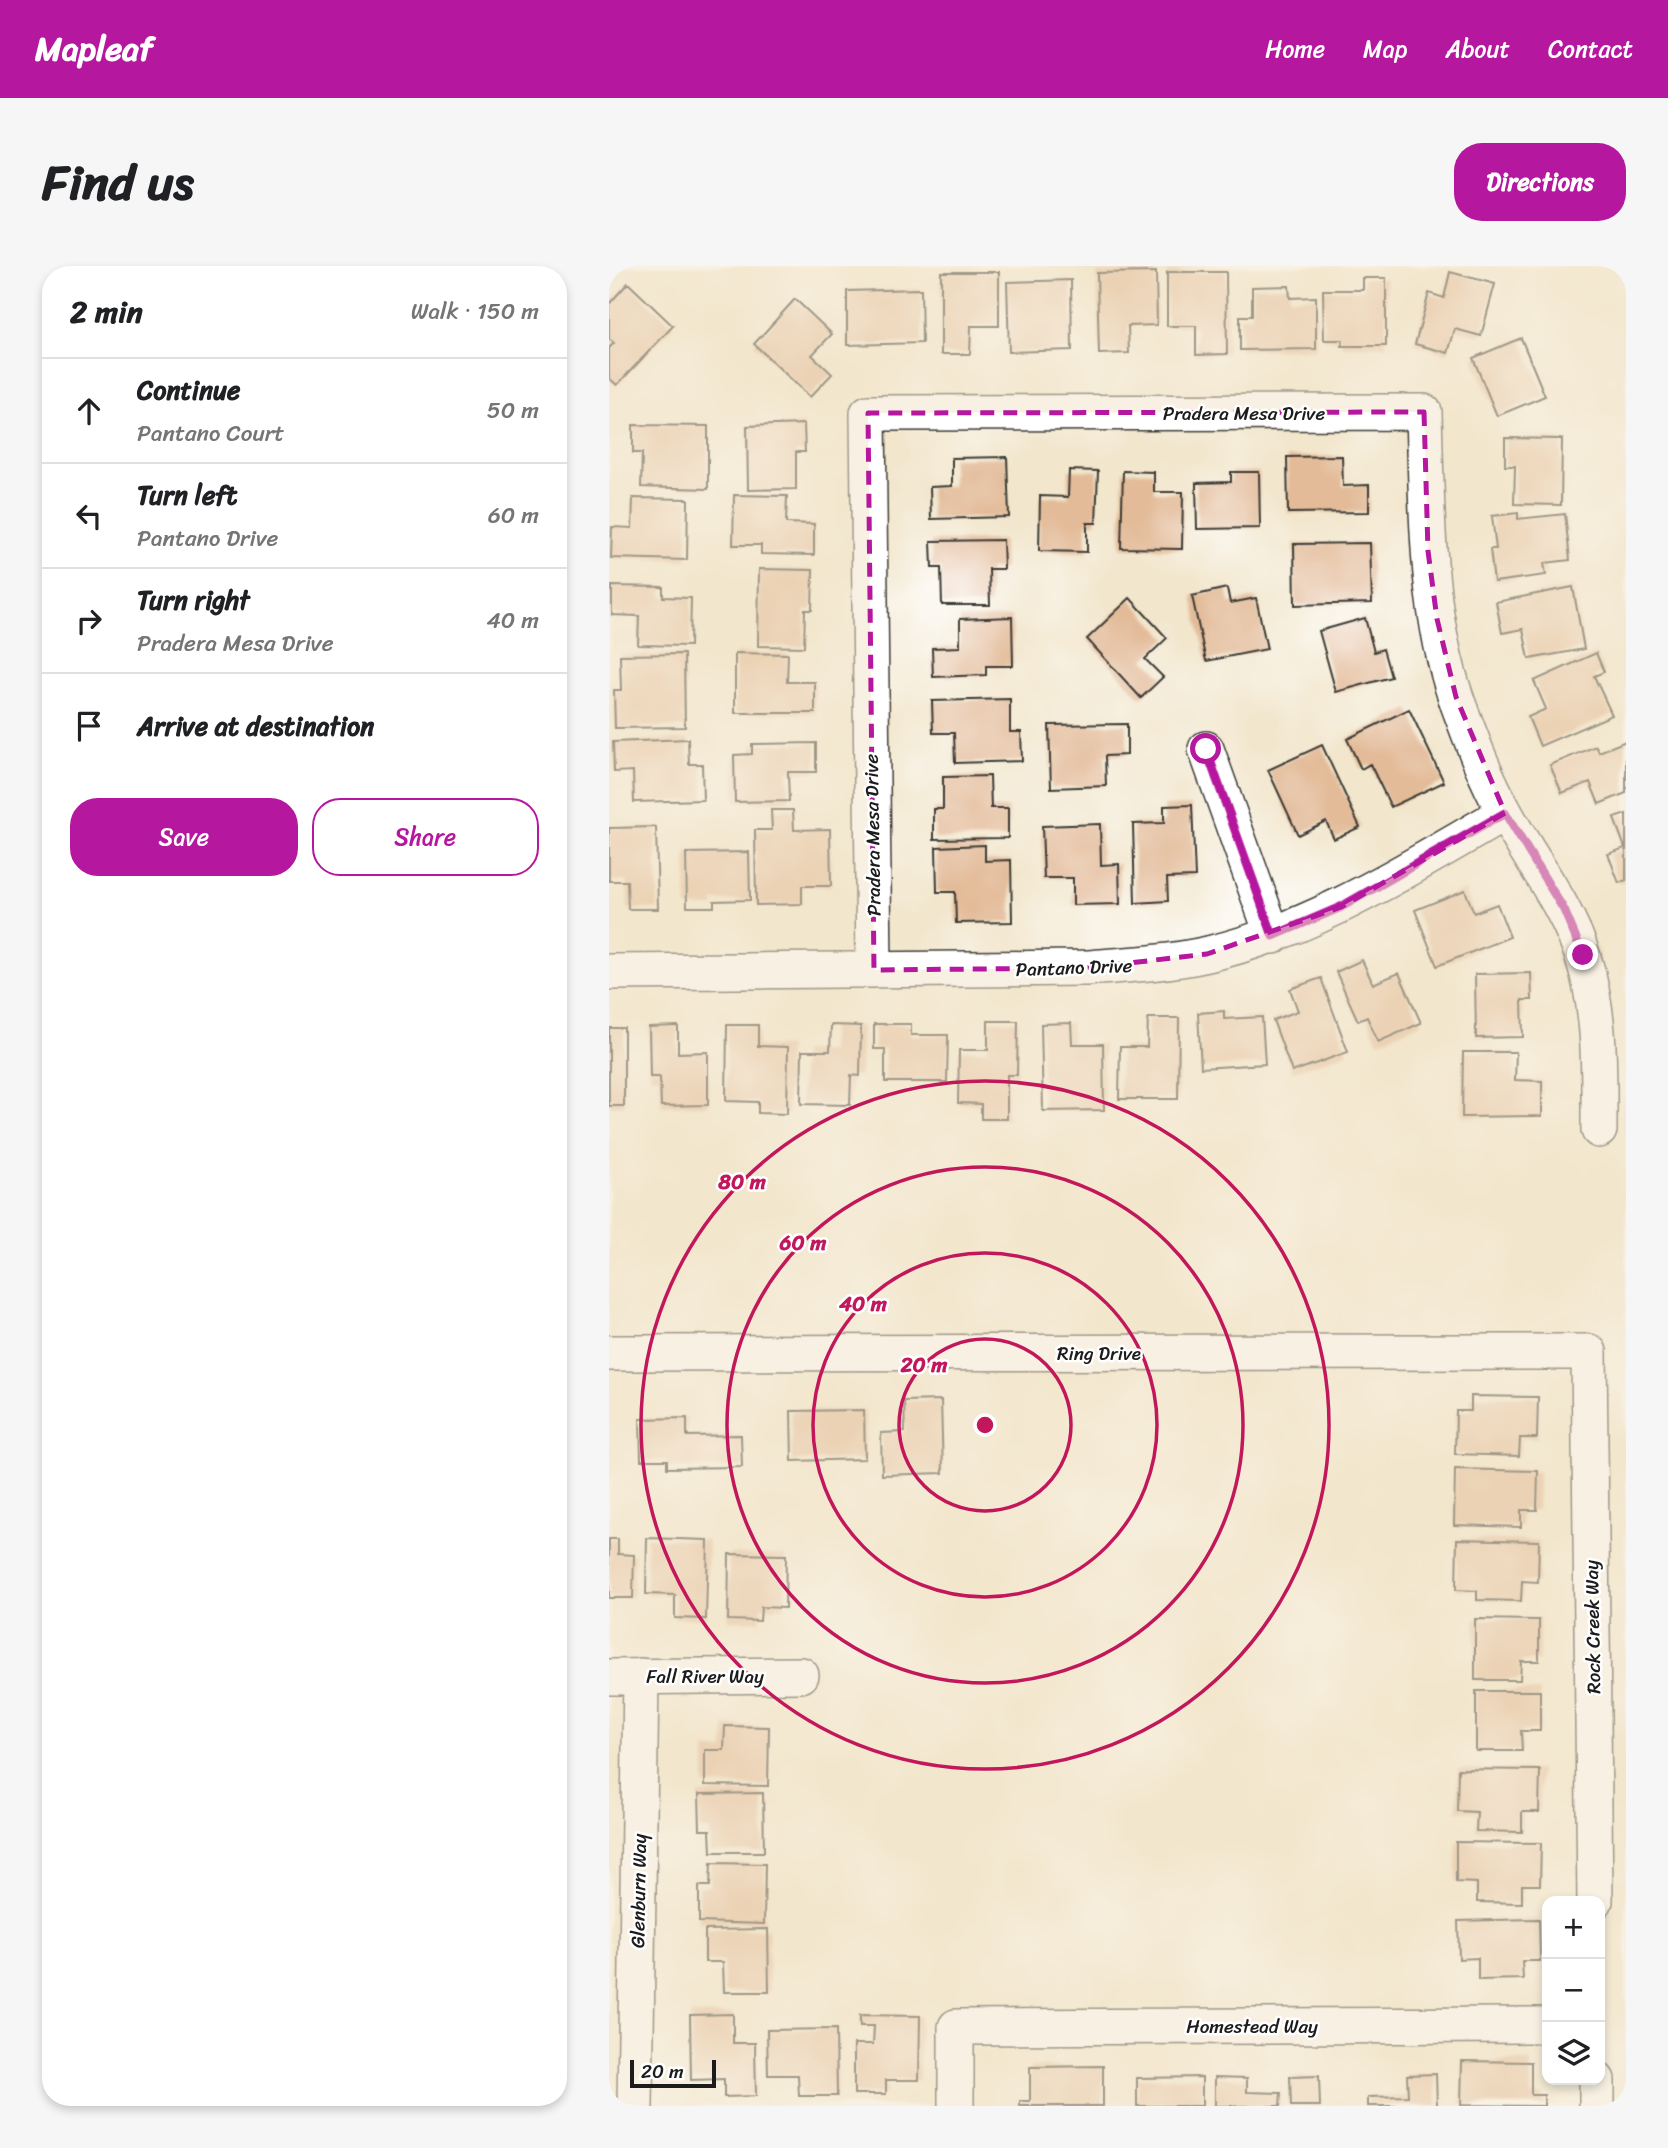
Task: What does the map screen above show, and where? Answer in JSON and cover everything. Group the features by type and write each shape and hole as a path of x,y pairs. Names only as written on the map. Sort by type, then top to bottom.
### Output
{"street":[{"name":"Pradera Mesa Drive","path":"874,970 868,413 1425,412 1428,551 1437,619 1456,697 1480,762 1505,813 1564,910 1583,955 1593,990 1598,1038 1599,1130"},
{"path":"1206,749 1273,936"},
{"name":"Pantano Drive","path":"609,972 1086,968 1147,964 1207,954 1273,936 1341,907 1505,813"},
{"name":"Ring Drive","path":"609,1353 1589,1352"},
{"name":"Rock Creek Way","path":"1589,1352 1595,1896"},
{"name":"Fall River Way","path":"625,1677 801,1675"},
{"name":"Glenburn Way","path":"625,1677 635,2106"},
{"name":"Homestead Way","path":"956,2106 956,2027 1542,2025"},
{"path":"1597,2085 1597,2106"}],"highlighted area":[{"path":"1424,412 1428,551 1437,619 1456,697 1505,813 1341,907 1207,954 1086,968 874,970 868,413"}],"building":[{"path":"941,272 999,272 999,326 971,326 970,354 941,354"},
{"path":"1156,272 1157,325 1128,326 1129,353 1099,354 1097,273"},
{"path":"1167,272 1226,272 1227,354 1196,355 1196,326 1167,326"},
{"path":"1450,272 1495,284 1481,336 1455,329 1448,353 1415,344 1429,293 1444,298"},
{"path":"1363,278 1386,278 1386,346 1342,346 1342,340 1324,340 1323,290 1363,290"},
{"path":"1071,280 1072,350 1009,352 1007,282"},
{"path":"628,283 673,326 617,385 609,378 609,348 614,343 609,339 609,304"},
{"path":"1289,286 1290,298 1316,297 1316,349 1240,350 1240,316 1252,316 1252,287"},
{"path":"921,289 922,343 847,345 847,291"},
{"path":"795,299 832,334 812,355 832,374 810,397 754,344"},
{"path":"1521,338 1545,396 1497,416 1473,358"},
{"path":"804,424 805,452 796,452 796,489 748,490 747,426"},
{"path":"633,425 708,426 708,489 641,487 642,453 633,453"},
{"path":"1505,438 1562,439 1561,505 1514,504 1515,466 1505,466"},
{"path":"1342,456 1343,486 1369,485 1369,512 1288,513 1287,457"},
{"path":"1007,457 1009,517 931,519 930,487 952,486 952,458"},
{"path":"1069,470 1098,471 1096,523 1087,523 1087,552 1039,551 1040,496 1068,497"},
{"path":"1123,471 1154,472 1154,492 1183,492 1182,549 1121,548"},
{"path":"1231,472 1259,472 1260,528 1197,529 1196,483 1231,482"},
{"path":"734,495 787,496 786,523 814,524 814,555 761,554 761,545 733,545"},
{"path":"633,498 688,499 687,560 611,558 612,527 632,528"},
{"path":"1518,513 1518,519 1565,514 1570,560 1544,563 1546,575 1494,582 1490,549 1496,549 1492,516"},
{"path":"1003,540 1004,569 989,569 990,605 942,605 941,568 932,568 931,541"},
{"path":"1370,543 1372,603 1295,605 1294,544"},
{"path":"759,569 813,570 812,610 805,610 804,647 758,646"},
{"path":"612,586 663,587 663,597 691,598 690,646 638,645 639,616 612,615"},
{"path":"1573,587 1584,649 1529,659 1523,629 1502,633 1496,602"},
{"path":"1227,588 1230,603 1256,598 1267,649 1206,661 1192,596"},
{"path":"1130,598 1167,638 1145,659 1163,677 1141,698 1087,639"},
{"path":"1012,617 1013,666 986,666 986,675 933,677 932,648 960,647 960,619"},
{"path":"1365,618 1374,652 1383,649 1391,677 1336,692 1319,631"},
{"path":"735,653 788,654 787,682 815,682 815,713 735,713"},
{"path":"1596,653 1604,672 1594,676 1612,715 1540,746 1528,717 1546,709 1534,681"},
{"path":"684,654 685,727 615,728 614,690 621,690 620,655"},
{"path":"1010,699 1010,732 1021,732 1022,761 955,763 954,733 933,733 932,701"},
{"path":"1409,709 1444,782 1391,807 1370,764 1361,769 1347,739"},
{"path":"1127,724 1127,755 1105,756 1106,786 1051,788 1049,725"},
{"path":"688,739 689,764 702,764 703,800 634,802 633,771 614,772 613,742"},
{"path":"1626,741 1626,793 1599,804 1590,782 1562,793 1550,765 1596,746 1599,752"},
{"path":"816,743 816,772 788,772 789,801 735,802 734,755 752,754 752,744"},
{"path":"1322,745 1360,827 1334,839 1326,821 1298,835 1268,770"},
{"path":"990,776 991,808 1008,808 1008,838 934,839 934,809 943,809 943,777"},
{"path":"1192,805 1195,877 1167,878 1168,901 1135,903 1133,824 1164,823 1164,806"},
{"path":"771,810 793,810 794,830 830,829 831,886 802,886 802,904 756,905 755,830 772,830"},
{"path":"1626,814 1626,880 1619,883 1608,854 1625,848 1614,818"},
{"path":"1100,824 1101,865 1119,864 1120,904 1073,905 1073,878 1044,878 1042,826"},
{"path":"656,827 658,909 628,909 627,881 609,881 609,828"},
{"path":"985,845 985,861 1011,860 1012,922 956,923 955,892 937,892 936,847"},
{"path":"749,852 750,900 714,901 714,907 687,907 686,853"},
{"path":"1465,890 1474,913 1497,904 1510,937 1437,966 1415,910"},
{"path":"1362,960 1373,984 1399,973 1421,1023 1378,1042 1367,1017 1358,1021 1336,972"},
{"path":"1531,973 1532,1000 1522,1000 1523,1037 1476,1038 1475,974"},
{"path":"1321,978 1348,1052 1292,1072 1273,1020 1298,1011 1290,989"},
{"path":"1224,1011 1224,1019 1262,1017 1265,1064 1201,1068 1198,1013"},
{"path":"1148,1018 1179,1018 1178,1099 1119,1099 1120,1047 1147,1047"},
{"path":"988,1021 1018,1021 1017,1075 1007,1075 1007,1119 981,1119 981,1104 958,1103 959,1050 988,1050"},
{"path":"1071,1023 1072,1044 1103,1044 1104,1110 1043,1111 1041,1024"},
{"path":"874,1024 911,1024 911,1035 948,1035 947,1082 885,1082 885,1049 874,1049"},
{"path":"727,1025 758,1025 758,1046 788,1047 787,1114 758,1113 758,1102 726,1101"},
{"path":"831,1025 861,1026 860,1076 851,1075 850,1105 801,1104 802,1051 830,1051"},
{"path":"678,1026 678,1053 708,1052 708,1105 661,1106 660,1077 650,1077 649,1027"},
{"path":"609,1028 624,1028 624,1106 609,1106"},
{"path":"1463,1052 1516,1052 1515,1080 1542,1081 1542,1116 1462,1117"},
{"path":"1471,1396 1538,1397 1537,1438 1520,1438 1519,1456 1455,1454 1456,1411 1471,1411"},
{"path":"941,1400 943,1473 882,1475 881,1433 905,1432 904,1401"},
{"path":"864,1410 865,1459 792,1461 791,1411"},
{"path":"687,1418 687,1436 741,1435 742,1467 667,1468 667,1460 641,1460 640,1419"},
{"path":"1455,1469 1538,1471 1537,1510 1521,1510 1521,1527 1454,1525"},
{"path":"647,1538 708,1540 706,1619 675,1618 675,1595 646,1594"},
{"path":"609,1539 618,1539 618,1554 634,1555 633,1598 609,1598"},
{"path":"1457,1539 1539,1541 1538,1582 1522,1581 1521,1601 1477,1600 1477,1591 1456,1590"},
{"path":"729,1554 786,1555 785,1608 761,1607 760,1621 728,1620"},
{"path":"1475,1619 1539,1620 1539,1661 1521,1661 1520,1680 1475,1680"},
{"path":"1476,1691 1540,1691 1540,1731 1521,1731 1522,1751 1476,1751"},
{"path":"725,1726 769,1727 768,1786 705,1785 705,1750 724,1750"},
{"path":"1458,1769 1540,1770 1539,1812 1522,1812 1522,1832 1476,1831 1477,1812 1457,1811"},
{"path":"763,1793 764,1852 711,1852 710,1830 700,1830 699,1794"},
{"path":"1456,1842 1541,1843 1540,1885 1522,1885 1522,1903 1477,1902 1477,1883 1456,1882"},
{"path":"711,1863 765,1864 764,1924 699,1922 699,1886 710,1886"},
{"path":"1539,1919 1540,1961 1522,1961 1523,1979 1478,1980 1478,1958 1459,1959 1458,1921"},
{"path":"768,1929 769,1992 724,1992 723,1962 705,1962 705,1930"},
{"path":"733,2014 733,2043 755,2043 756,2096 724,2097 724,2079 691,2080 690,2015"},
{"path":"860,2015 920,2016 919,2080 886,2080 886,2094 854,2094 854,2044 873,2044 874,2026 860,2026"},
{"path":"836,2029 837,2096 799,2096 798,2075 768,2075 767,2030"},
{"path":"1462,2061 1531,2062 1531,2095 1544,2095 1544,2106 1461,2105"},
{"path":"1103,2066 1103,2106 1020,2106 1020,2101 1030,2101 1030,2067"},
{"path":"1436,2074 1437,2106 1368,2106 1368,2097 1408,2096 1407,2075"},
{"path":"1319,2076 1320,2106 1291,2106 1290,2077"},
{"path":"1202,2077 1202,2106 1137,2106 1137,2078"},
{"path":"1215,2077 1247,2078 1247,2092 1281,2093 1280,2106 1215,2106"}],"route":[{"path":"1206,749 1273,936 1341,907 1505,813 1564,910 1583,955"}]}
